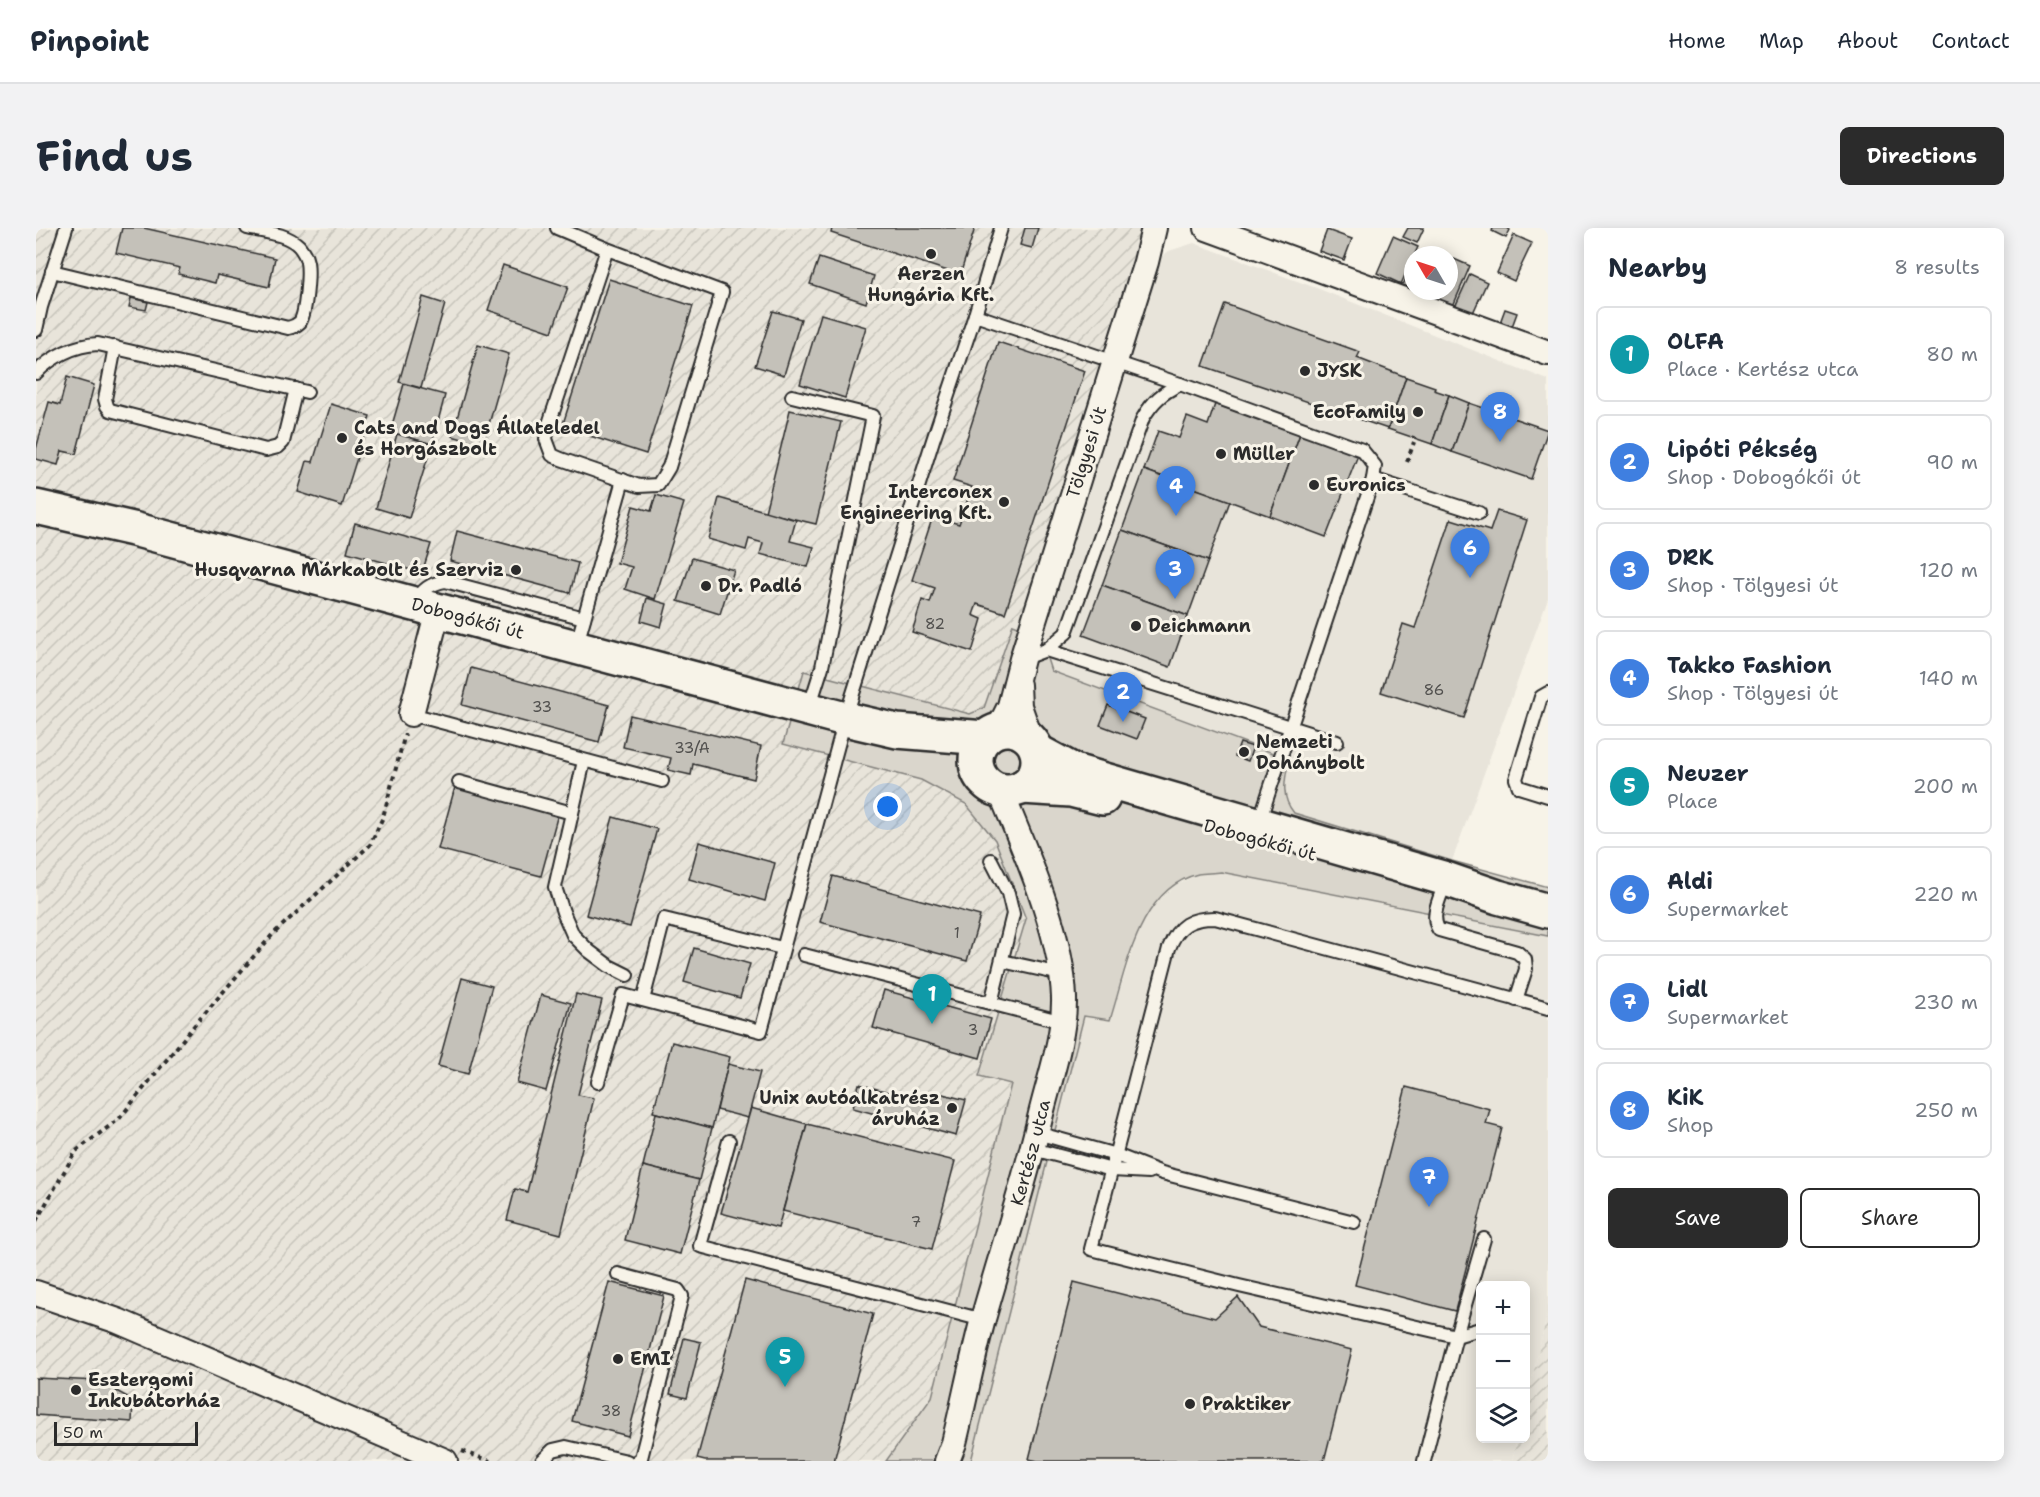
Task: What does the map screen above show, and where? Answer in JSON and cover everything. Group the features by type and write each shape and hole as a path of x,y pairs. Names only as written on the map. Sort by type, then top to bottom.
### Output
{"main road":[{"name":"Dobogókői út","path":"36,507 144,532 426,607 580,632 808,710 897,731 986,744"},
{"path":"1014,729 1023,733 1034,745 1038,760 1036,771 1030,781 1012,789 984,781 979,773 986,744 1014,729"},
{"name":"Dobogókői út","path":"1034,745 1074,771 1258,823 1548,911"},
{"name":"Dobogókői út","path":"1012,789 1071,790 1090,794 1284,847 1443,886 1498,897"}],"street":[{"path":"1206,228 1548,353"},
{"name":"Tölgyesi út","path":"986,744 1010,706 1114,361 1158,232"},
{"path":"411,714 426,607"},
{"name":"Tölgyesi út","path":"1020,667 1018,706 1034,745"},
{"name":"Kertész utca","path":"951,1455 983,1320 1035,1141 1063,1022 1064,997 1052,932 1029,860 1012,789"},
{"path":"36,1293 118,1320 445,1461"}],"lane":[{"path":"36,330 66,228"},
{"path":"52,271 288,327 297,325 302,318 304,308 308,265 306,256 297,244 288,238 246,228"},
{"path":"557,228 722,292 669,467 658,485 639,486 552,455 546,439 607,249"},
{"path":"598,1082 623,995 761,1031 845,719 1001,228"},
{"path":"975,315 1180,384 1362,450 1375,466 1373,479 1258,823"},
{"path":"36,373 66,351 80,346 98,344 115,347 302,391 284,442 278,447 266,450 110,410 105,399 115,347"},
{"path":"1020,667 1066,633 1143,418 1152,403 1162,393 1180,384"},
{"path":"792,396 873,416 822,667 808,710"},
{"path":"1373,479 1479,513"},
{"path":"580,632 622,480"},
{"path":"1046,650 1336,742"},
{"path":"1548,693 1541,697 1515,779 1519,787 1548,796"},
{"path":"411,714 662,781"},
{"path":"584,761 555,887 573,935 609,966 627,975"},
{"path":"459,782 572,813"},
{"path":"991,860 1008,893 1013,914 991,1003"},
{"path":"1443,886 1435,916 1436,927 1439,930 1517,952 1525,959 1526,969 1516,1000"},
{"path":"1476,1330 1456,1336 1091,1249 1169,948 1174,936 1191,921 1200,918 1215,918 1548,1008"},
{"path":"643,1000 664,919 782,948"},
{"path":"804,955 1063,1022"},
{"path":"1002,961 1061,974"},
{"path":"729,1141 700,1246 983,1320"},
{"path":"1035,1141 1116,1155 1162,1173 1354,1222"},
{"path":"1035,1141 1112,1170 1162,1173"},
{"path":"1424,1461 1484,1239"},
{"path":"618,1274 678,1290 682,1296 641,1458 637,1461"},
{"path":"542,1461 553,1450 566,1447 627,1461"}],"path":[{"path":"1407,462 1414,442"},
{"path":"36,1221 76,1151 119,1119 273,934 370,845 383,818 411,714"}],"shaded area":[{"path":"36,228 1152,228 1160,258 1039,634 1013,625 984,708 970,714 805,671 783,744 921,780 966,804 995,840 1026,919 979,1075 1011,1084 932,1397 886,1461 36,1461"},
{"path":"1194,243 1319,289 1548,380 1548,598 1452,861 1294,813 1284,791 1289,759 1051,671 1039,634 1160,258 1169,251"},
{"path":"1013,624 1039,634 1051,671 1289,759 1285,794 1294,813 1452,861 1548,887 1548,936 1221,872 1198,874 1178,883 1161,896 1148,914 1138,934 1110,1020 1084,1016 971,1461 886,1461 932,1397 1011,1084 979,1076 1026,919 995,840 966,804 921,780 783,744 804,671 970,714 984,708"},
{"path":"1221,872 1548,936 1548,1311 1530,1387 1530,1281 1476,1281 1476,1443 1516,1443 1512,1461 971,1461 1084,1016 1110,1020 1141,924 1153,906 1175,885 1197,875"},
{"path":"1548,1311 1548,1461 1512,1461 1516,1443 1530,1443 1530,1387"}],"building":[{"path":"122,228 144,228 275,258 269,287 217,275 215,283 178,274 180,268 116,253"},
{"name":"Aerzen Hungária Kft.","path":"832,228 975,228 960,275 831,233"},
{"path":"1025,228 1038,228 1032,248 1020,245"},
{"path":"1408,228 1424,228 1417,243 1403,237"},
{"path":"1493,228 1510,230 1506,238 1492,231"},
{"path":"1327,230 1352,239 1344,260 1319,251"},
{"path":"1514,235 1532,243 1514,281 1497,273"},
{"path":"1393,236 1416,246 1404,246 1404,277 1401,284 1377,273"},
{"path":"819,258 874,276 866,303 810,284"},
{"path":"1458,261 1470,266 1458,294"},
{"path":"503,265 568,287 552,332 488,310"},
{"path":"1470,274 1487,282 1472,315 1455,307"},
{"path":"609,279 693,306 646,454 562,427"},
{"path":"423,297 445,304 421,388 399,382"},
{"path":"131,298 148,302 146,310 129,307"},
{"path":"1438,300 1456,300 1453,306"},
{"name":"JYSK","path":"1225,304 1360,352 1357,358 1406,377 1388,429 1203,366"},
{"path":"1505,309 1517,313 1510,332 1498,328"},
{"path":"773,311 801,319 784,375 755,366"},
{"name":"Aerzen Hungária Kft.","path":"821,314 866,327 845,398 800,384"},
{"name":"Interconex Engineering Kft.","path":"998,342 1085,371 1005,613 977,604 973,615 982,619 972,652 912,632 922,600 930,603 935,588 912,580 933,516 959,524 972,487 953,481"},
{"path":"478,345 509,354 483,445 452,436"},
{"path":"67,377 94,385 76,454 62,451 58,465 36,459 36,449 49,402 60,405"},
{"name":"EcoFamily","path":"1406,377 1435,387 1434,390 1449,395 1432,444 1388,429"},
{"path":"404,384 445,395 432,444 390,432"},
{"path":"1449,395 1469,403 1452,452 1432,444"},
{"path":"1469,403 1548,430 1531,479 1452,452"},
{"name":"Cats and Dogs Állateledel és Horgászbolt","path":"331,404 370,416 342,506 298,492 307,461 313,462"},
{"name":"Müller","path":"1215,404 1300,434 1270,516 1144,470 1158,431 1179,438 1187,417 1208,425"},
{"path":"790,410 841,422 816,524 765,512"},
{"path":"397,434 432,444 409,518 376,508"},
{"name":"Euronics","path":"1300,434 1358,455 1326,537 1270,516"},
{"path":"1144,470 1230,501 1208,561 1122,530"},
{"path":"656,495 684,503 655,599 625,589 632,567 617,563 633,506 651,511"},
{"path":"719,498 796,520 790,541 814,547 808,567 760,554 763,543 749,539 746,550 708,539"},
{"path":"1497,511 1527,520 1464,718 1381,692 1403,624 1415,628 1451,519 1490,531"},
{"path":"355,523 431,544 422,573 347,552"},
{"path":"1122,530 1208,561 1188,616 1102,585"},
{"path":"457,531 578,563 570,593 450,561"},
{"name":"Dr. Padló","path":"692,558 734,570 720,614 678,601"},
{"name":"Deichmann","path":"1102,585 1188,616 1170,667 1083,635"},
{"path":"647,598 667,604 661,627 641,621"},
{"path":"471,668 609,705 599,742 462,705"},
{"path":"1108,705 1145,719 1137,739 1100,725"},
{"path":"630,715 761,746 754,779 693,764 691,775 668,770 671,758 623,747"},
{"name":"Nemzeti Dohánybolt","path":"1240,743 1253,747 1248,761 1235,756"},
{"path":"455,787 558,814 541,876 438,849"},
{"path":"613,817 657,829 630,927 586,915"},
{"path":"699,842 775,863 765,901 689,879"},
{"path":"833,876 980,916 967,961 820,922"},
{"path":"694,948 750,964 740,998 684,982"},
{"path":"462,978 492,986 468,1074 438,1066"},
{"path":"884,990 991,1019 980,1058 873,1028"},
{"path":"576,994 602,1000 578,1095 594,1098 561,1234 507,1220 515,1189 527,1192"},
{"path":"541,995 571,1003 546,1091 517,1083"},
{"path":"672,1042 730,1057 712,1128 653,1112"},
{"path":"728,1064 760,1072 748,1118 717,1110"},
{"path":"859,1084 932,1104 935,1092 966,1100 956,1136 853,1108"},
{"path":"1406,1087 1490,1109 1486,1124 1502,1128 1455,1311 1355,1285"},
{"path":"751,1108 807,1124 778,1228 721,1213"},
{"path":"656,1113 712,1128 699,1180 643,1166"},
{"path":"807,1124 955,1161 932,1249 783,1211"},
{"path":"643,1166 699,1180 680,1254 625,1240"},
{"path":"745,1280 873,1314 834,1461 705,1461 697,1459"},
{"name":"EMI","path":"609,1282 664,1296 628,1436 572,1421"},
{"name":"Praktiker","path":"1074,1282 1215,1318 1238,1297 1259,1327 1352,1350 1324,1461 1038,1461 1029,1459"},
{"path":"684,1338 701,1342 687,1398 670,1394"},
{"name":"Esztergomi Inkubátorház","path":"36,1378 98,1381 133,1400 132,1422 36,1415"}],"place":[{"name":"Aerzen Hungária Kft.","path":"931,254"},
{"name":"JYSK","path":"1305,371"},
{"name":"EcoFamily","path":"1418,412"},
{"name":"Cats and Dogs Állateledel és Horgászbolt","path":"342,438"},
{"name":"KiK","path":"1500,442"},
{"name":"Müller","path":"1221,454"},
{"name":"Euronics","path":"1314,485"},
{"name":"Interconex Engineering Kft.","path":"1004,502"},
{"name":"Takko Fashion","path":"1176,516"},
{"name":"Husqvarna Márkabolt és Szerviz","path":"516,570"},
{"name":"Aldi","path":"1470,578"},
{"name":"Dr. Padló","path":"706,586"},
{"name":"DRK","path":"1175,599"},
{"name":"Deichmann","path":"1136,626"},
{"name":"Lipóti Pékség","path":"1123,722"},
{"name":"Nemzeti Dohánybolt","path":"1244,752"},
{"name":"OLFA","path":"932,1024"},
{"name":"Unix autóalkatrész áruház","path":"952,1108"},
{"name":"Lidl","path":"1429,1207"},
{"name":"EMI","path":"618,1359"},
{"name":"Neuzer","path":"785,1387"},
{"name":"Esztergomi Inkubátorház","path":"76,1390"},
{"name":"Praktiker","path":"1190,1404"}]}
